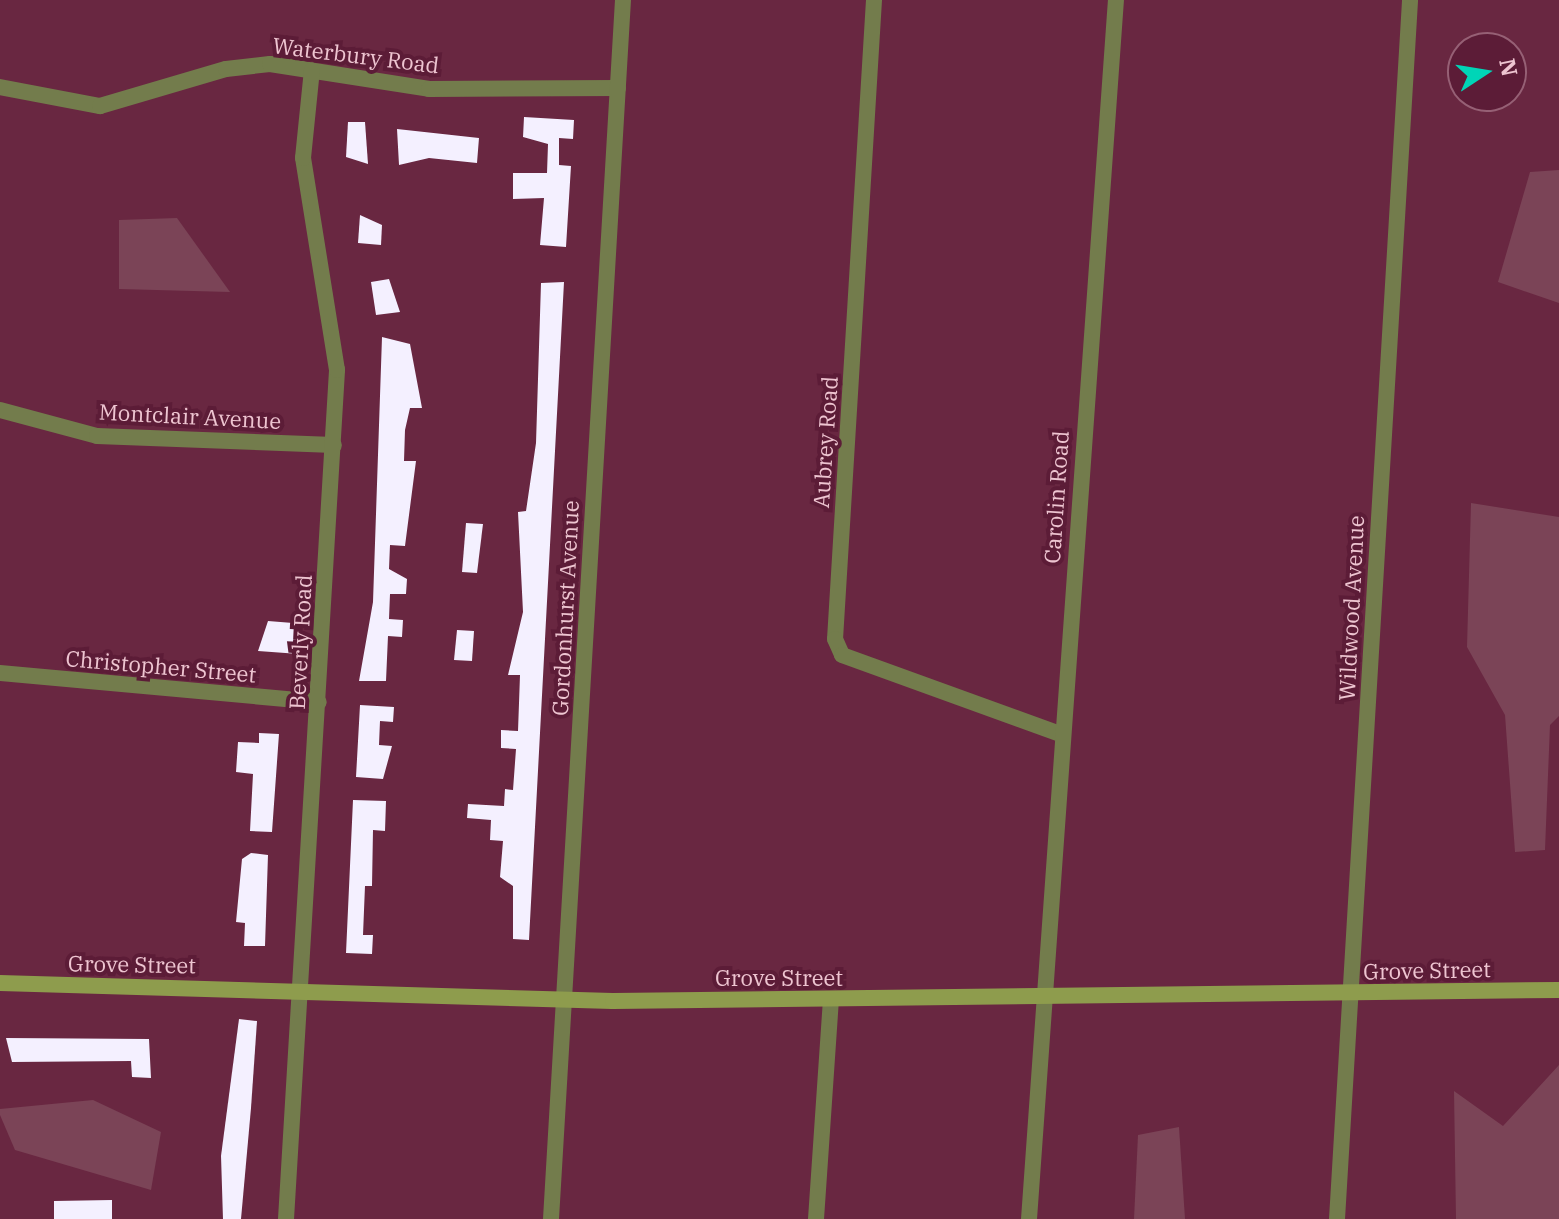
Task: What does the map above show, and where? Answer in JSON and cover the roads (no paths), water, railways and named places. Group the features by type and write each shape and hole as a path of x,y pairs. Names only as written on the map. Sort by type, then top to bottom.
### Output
{"main road":[{"name":"Grove Street","path":"0,983 567,999 831,1000 1559,990"}],"street":[{"name":"Gordonhurst Avenue","path":"551,1219 567,999 623,0"},
{"name":"Aubrey Road","path":"874,0 835,639 842,655 1060,734"},
{"name":"Carolin Road","path":"1029,1219 1060,734 1116,0"},
{"name":"Wildwood Avenue","path":"1337,1219 1410,0"},
{"name":"Waterbury Road","path":"0,87 100,106 226,69 312,70 429,89 618,88"},
{"name":"Beverly Road","path":"286,1219 337,370 303,158 312,70"},
{"name":"Montclair Avenue","path":"0,410 97,436 334,445"},
{"name":"Christopher Street","path":"0,673 319,702"},
{"path":"816,1219 831,1000"}]}
